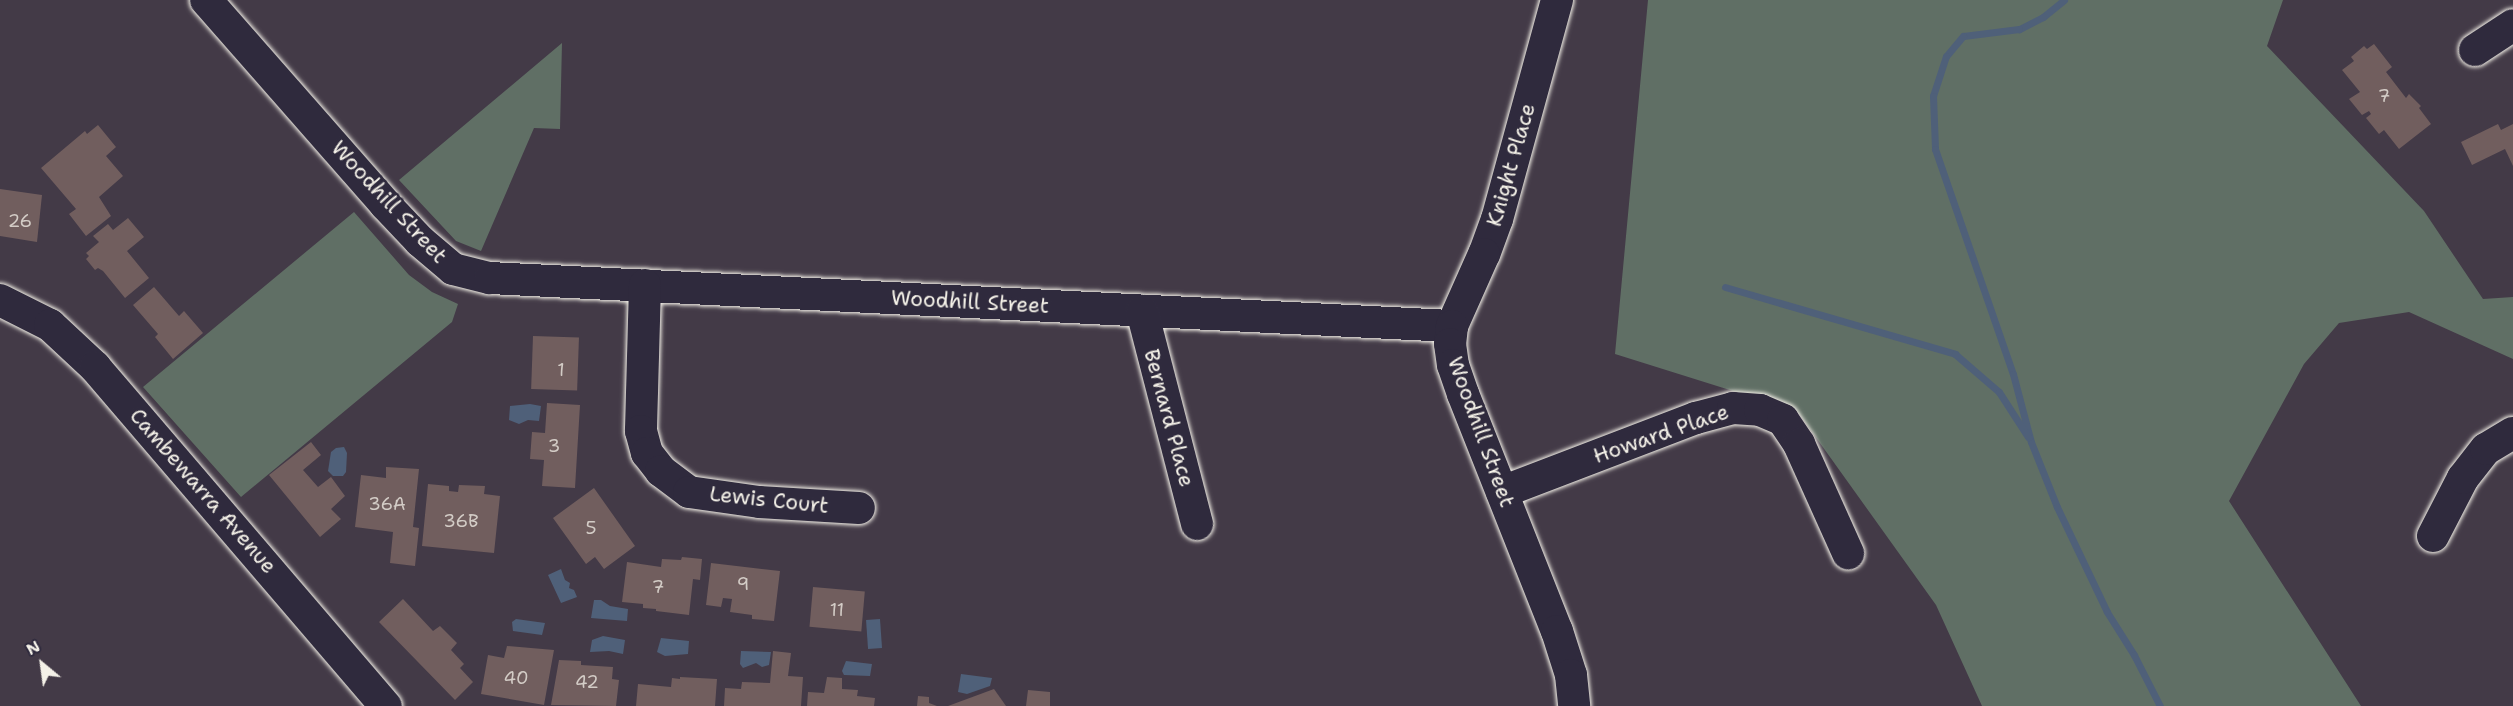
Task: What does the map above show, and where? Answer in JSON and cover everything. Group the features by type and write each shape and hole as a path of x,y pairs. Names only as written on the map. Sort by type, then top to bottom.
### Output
{"street":[{"name":"Woodhill Street","path":"206,0 399,219 453,269 490,278 1452,326 1450,344 1453,365 1557,631 1571,675 1574,706"},
{"name":"Knight Place","path":"1452,326 1497,219 1557,0"},
{"path":"2475,50 2513,25"},
{"name":"Lewis Court","path":"645,285 641,431 647,453 661,471 689,492 759,502 859,508"},
{"name":"Cambewarra Avenue","path":"1,305 50,325 95,367 386,706"},
{"name":"Bernard Place","path":"1142,311 1197,524"},
{"name":"Howard Place","path":"1502,492 1696,418 1733,408 1760,410 1783,420 1799,444 1848,553"},
{"path":"2433,536 2463,478 2486,449 2513,434"}],"green space":[{"path":"1648,0 2283,0 2267,46 2424,211 2483,299 2513,297 2513,359 2409,312 2339,323 2304,364 2229,501 2361,706 1982,706 1936,605 1797,411 1615,354"},
{"path":"562,43 560,129 534,128 481,251 456,241 399,180"},
{"path":"354,212 409,275 432,292 458,304 452,322 241,497 143,387"}],"water":[{"path":"530,404 541,406 539,421 528,420 519,424 509,420 510,406"},
{"path":"344,447 347,453 346,472 343,476 333,476 328,471 331,452 336,448"},
{"path":"561,569 565,580 570,583 569,588 574,590 577,597 561,603 548,575"},
{"path":"594,600 628,609 627,621 591,618"},
{"path":"516,619 545,623 542,635 513,631 512,622"},
{"path":"880,619 882,648 868,649 866,620"},
{"path":"603,636 625,640 623,654 609,651 590,652 592,640"},
{"path":"661,638 689,641 688,654 665,656 657,652"},
{"path":"741,651 771,652 769,665 762,667 756,663 743,668 740,664"},
{"path":"846,661 872,664 870,676 844,675 842,671"},
{"path":"961,674 992,678 990,686 967,694 958,692"}],"building":[{"path":"2374,44 2392,67 2386,72 2406,98 2409,94 2421,106 2419,108 2431,124 2399,149 2384,130 2379,134 2366,118 2371,114 2369,111 2362,115 2349,99 2360,92 2342,70 2354,61 2351,57 2364,46 2367,49"},
{"path":"2498,124 2501,130 2513,124 2513,166 2505,149 2472,165 2461,142"},
{"path":"98,125 116,147 106,156 123,176 99,197 111,216 86,236 69,214 76,209 41,168 85,131 87,134"},
{"path":"0,189 42,195 37,242 0,236"},
{"path":"128,218 144,237 127,251 149,278 125,298 103,271 98,268 95,270 86,259 89,256 86,253 99,242 93,236 108,224 113,230"},
{"path":"154,287 179,316 184,311 203,333 173,359 155,337 158,334 133,305"},
{"path":"533,336 579,338 577,391 531,389"},
{"path":"547,403 580,405 575,488 542,486 544,460 530,459 532,432 545,433"},
{"path":"311,442 321,455 303,470 318,487 331,477 345,496 331,509 341,519 320,537 269,475"},
{"path":"386,467 419,469 413,527 419,528 415,566 390,563 393,532 355,527 361,475 386,478"},
{"path":"428,484 449,486 449,491 458,492 459,485 485,486 484,494 500,496 494,553 422,546"},
{"path":"594,488 635,546 604,569 595,557 586,564 553,518"},
{"path":"682,557 702,559 700,580 693,579 689,615 656,611 656,609 643,608 643,604 622,602 627,562 661,567 662,559 681,560"},
{"path":"711,563 780,571 774,621 752,619 752,615 730,612 732,599 723,598 721,607 706,605"},
{"path":"813,587 865,592 861,631 810,627"},
{"path":"403,599 433,631 440,626 457,643 451,650 464,664 460,668 473,682 455,700 379,622"},
{"path":"507,646 554,650 544,705 481,694 488,655 504,658"},
{"path":"773,651 791,653 788,676 803,677 801,706 724,706 725,688 741,689 742,682 770,683"},
{"path":"559,660 581,661 581,665 613,667 612,679 619,680 616,706 551,705"},
{"path":"680,677 717,679 715,706 636,706 638,684 671,687 672,678 680,679"},
{"path":"827,677 842,678 842,689 858,690 857,696 875,698 874,706 807,706 808,692 824,693"},
{"path":"994,689 1006,706 948,706"},
{"path":"1028,690 1050,692 1050,706 1026,706"},
{"path":"918,696 929,697 929,703 937,706 917,706"}],"waterway":[{"path":"2064,0 2043,17 2019,29 1963,36 1946,56 1933,96 1935,149 2013,374 2031,442 2057,507 2107,612 2134,655 2160,706"},
{"path":"1725,287 1955,354 1999,392 2028,437"}]}
